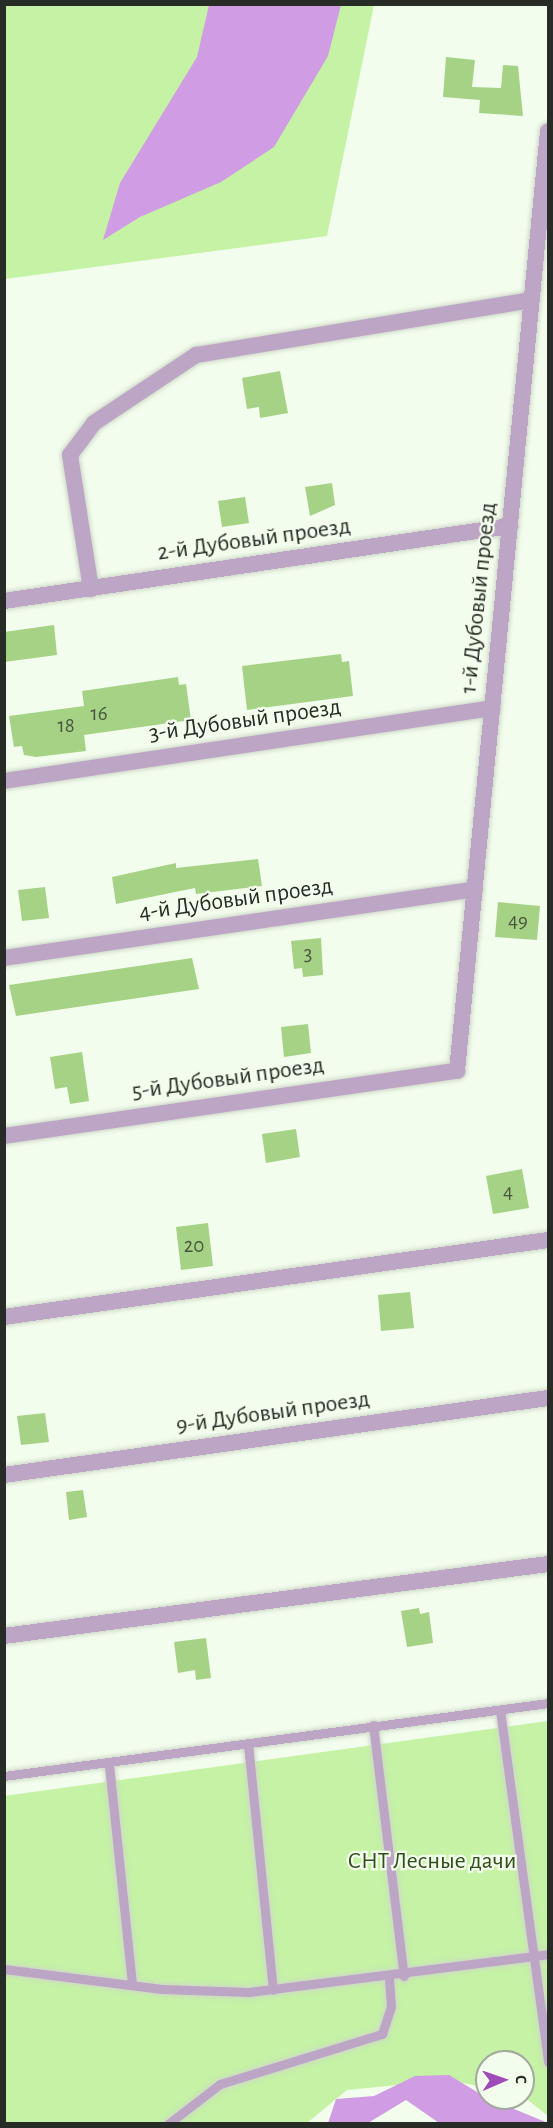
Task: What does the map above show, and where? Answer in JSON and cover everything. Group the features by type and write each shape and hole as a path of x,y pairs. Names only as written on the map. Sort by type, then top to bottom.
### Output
{"street":[{"name":"1-й Дубовый проезд","path":"457,1071 549,131"},
{"path":"91,589 70,455 94,423 196,355 532,300"},
{"name":"2-й Дубовый проезд","path":"4,602 510,526"},
{"name":"3-й Дубовый проезд","path":"4,781 493,708"},
{"name":"4-й Дубовый проезд","path":"4,958 475,889"},
{"name":"5-й Дубовый проезд","path":"4,1136 457,1071"},
{"path":"4,1317 549,1240"},
{"name":"9-й Дубовый проезд","path":"4,1475 549,1398"},
{"path":"4,1636 549,1564"}],"lane":[{"path":"4,1776 109,1765 373,1725 549,1703"},
{"path":"500,1710 532,1957 549,2062"},
{"path":"373,1725 404,1976"},
{"path":"248,1744 273,1990"},
{"path":"109,1765 132,1984"},
{"path":"4,1970 132,1984 273,1990 389,1978 549,1954"},
{"path":"168,2124 220,2084 382,2034 391,2007 389,1978"}],"green space":[{"path":"4,5 374,5 327,236 5,279"},
{"name":"СНТ Лесные дачи","path":"548,1721 548,2116 535,2106 535,2050 475,2050 475,2085 449,2080 347,2090 307,2123 5,2123 4,1796"}],"shaded area":[{"path":"209,5 341,5 328,56 274,147 221,182 140,217 103,240 120,183 197,57"},
{"path":"449,2075 475,2091 475,2110 516,2110 548,2123 439,2123 406,2100 368,2123 328,2123 336,2099 374,2096 415,2076"}],"building":[{"path":"446,57 475,60 472,87 501,88 503,65 518,66 523,116 479,113 480,100 443,97"},
{"path":"280,371 288,413 260,418 259,407 247,409 242,378"},
{"path":"332,483 335,505 310,516 305,487"},
{"path":"245,497 249,523 222,527 218,501"},
{"path":"54,625 57,655 4,662 4,632"},
{"path":"341,654 342,662 349,661 353,696 247,710 242,666"},
{"path":"178,677 179,685 186,684 191,720 84,735 86,751 36,757 24,755 22,746 14,747 9,716 84,706 82,691"},
{"path":"258,859 262,886 196,894 195,888 116,904 112,877 176,863 176,868"},
{"path":"45,887 49,918 22,921 18,890"},
{"path":"498,902 540,906 537,940 495,937"},
{"path":"321,938 323,975 303,977 302,968 294,969 291,941"},
{"path":"192,958 199,989 16,1016 9,985"},
{"path":"308,1024 311,1053 284,1057 281,1027"},
{"path":"82,1052 89,1101 70,1104 67,1087 55,1089 50,1057"},
{"path":"296,1129 300,1157 266,1163 262,1134"},
{"path":"522,1169 529,1208 493,1214 486,1176"},
{"path":"208,1223 213,1266 181,1270 176,1227"},
{"path":"410,1292 414,1328 381,1331 378,1295"},
{"path":"45,1413 49,1442 21,1445 17,1416"},
{"path":"83,1490 87,1517 69,1520 66,1492"},
{"path":"419,1608 420,1614 429,1612 433,1643 407,1647 401,1611"},
{"path":"206,1638 211,1678 196,1680 195,1670 178,1673 174,1642"}]}
